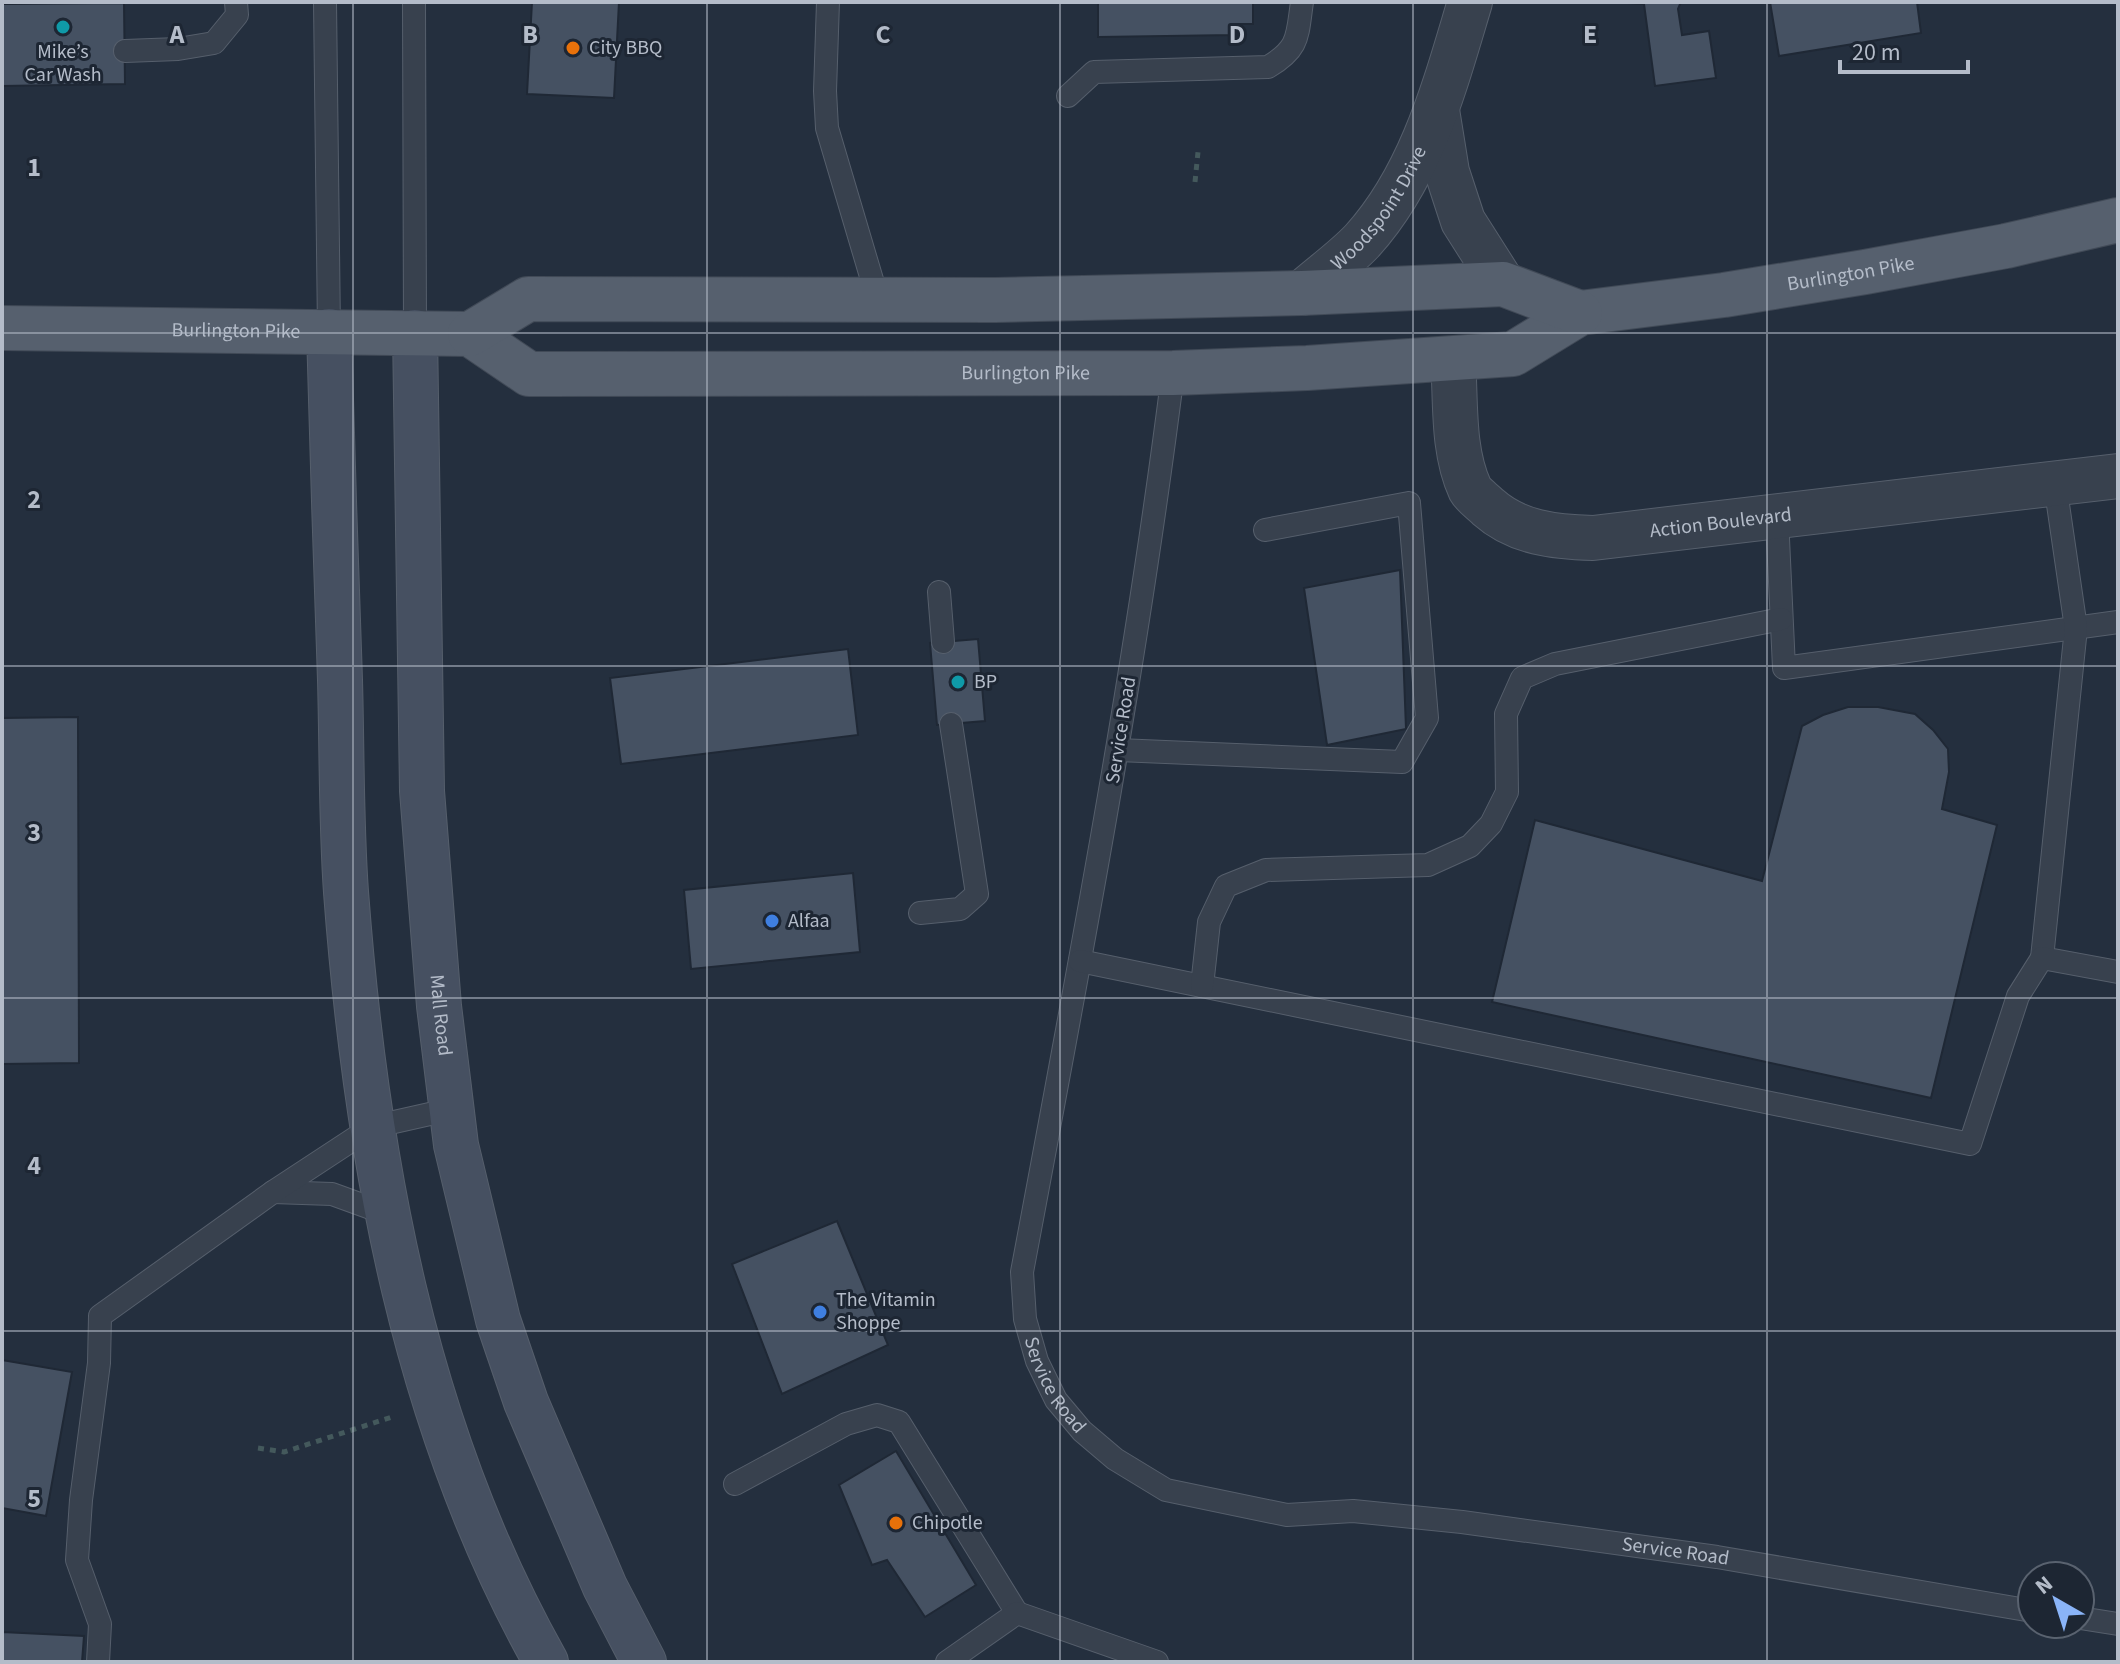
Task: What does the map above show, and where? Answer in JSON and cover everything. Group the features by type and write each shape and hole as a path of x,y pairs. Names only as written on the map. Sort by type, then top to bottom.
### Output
{"main road":[{"name":"Burlington Pike","path":"2,328 470,334 529,374 1173,373 1453,359 1513,354 1580,313 1724,295 1865,272 2006,246 2118,220"},
{"name":"Burlington Pike","path":"470,334 528,299 878,300 1302,293 1503,284 1580,313"},
{"path":"329,331 346,890 362,1067 394,1252 448,1447 519,1613 546,1662"},
{"name":"Mall Road","path":"415,332 422,791 439,1006 456,1145 498,1320 526,1402 605,1587 644,1662"}],"street":[{"name":"Woodspoint Drive","path":"1302,293 1362,241 1398,192 1437,110 1470,2"},
{"name":"Woodspoint Drive","path":"1437,110 1447,172 1463,221 1503,284"},
{"name":"Action Boulevard","path":"1453,359 1460,459 1471,492 1495,513 1523,528 1553,537 1593,538 2118,476"}],"lane":[{"path":"125,51 178,49 214,43 237,15 236,2"},
{"path":"325,2 329,331"},
{"path":"414,2 415,332"},
{"path":"828,2 827,128 878,300"},
{"path":"1068,96 1094,72 1268,67 1283,58 1296,42 1302,2"},
{"name":"Service Road","path":"1173,373 1159,487 1118,750 1022,1272 1025,1319 1037,1361 1056,1400 1082,1431 1115,1459 1166,1490 1287,1515 1353,1511 1462,1522 1717,1557 2016,1608"},
{"path":"1080,961 1970,1144 2018,996 2042,958 2076,628 2055,484"},
{"path":"1118,750 1402,762 1427,718 1409,503 1265,530"},
{"path":"1777,517 1784,668 2118,622"},
{"path":"939,592 943,642"},
{"path":"1202,986 1209,922 1226,886 1266,870 1428,865 1470,846 1491,824 1507,792 1506,714 1522,678 1555,664 1781,619"},
{"path":"920,913 960,909 977,894 951,724"},
{"path":"2042,958 2118,972"},
{"path":"98,1662 100,1624 77,1560 81,1500 99,1363 100,1316 273,1192 372,1127 452,1109"},
{"path":"273,1192 332,1194 387,1214"},
{"path":"735,1484 846,1424 877,1415 899,1422 1017,1613 1157,1662"},
{"path":"947,1662 1017,1613"},
{"path":"2096,1621 2118,1624"}],"path":[{"path":"1195,182 1198,152"},
{"path":"258,1448 284,1452 397,1415"}],"building":[{"name":"City BBQ","path":"532,2 619,2 614,98 527,94"},
{"path":"1098,2 1253,2 1253,24 1234,24 1234,35 1098,37"},
{"path":"1612,2 1681,2 1678,9 1682,35 1709,31 1716,78 1655,86 1644,4"},
{"path":"1770,2 1917,2 1921,33 1779,56"},
{"name":"Mike’s Car Wash","path":"124,3 125,84 2,86 2,4"},
{"path":"1400,570 1406,729 1327,745 1304,588"},
{"name":"BP","path":"978,639 985,721 937,725 930,643"},
{"path":"848,649 858,735 621,764 610,678"},
{"path":"1848,707 1878,707 1915,714 1948,749 1949,772 1942,809 1997,825 1931,1098 1492,1002 1535,820 1762,881 1802,726"},
{"path":"78,717 79,1063 2,1064 2,718"},
{"name":"Alfaa","path":"853,873 860,952 691,969 684,890"},
{"path":"837,1221 888,1345 782,1394 732,1264"},
{"path":"2,1360 72,1372 46,1516 2,1508"},
{"name":"Chipotle","path":"896,1451 976,1585 925,1617 887,1560 872,1565 839,1485"},
{"path":"2,1632 84,1636 82,1662 2,1662"}],"place":[{"name":"Mike’s Car Wash","path":"63,27"},
{"name":"City BBQ","path":"573,48"},
{"name":"BP","path":"958,682"},
{"name":"Alfaa","path":"772,921"},
{"name":"The Vitamin Shoppe","path":"820,1312"},
{"name":"Chipotle","path":"896,1523"}]}
